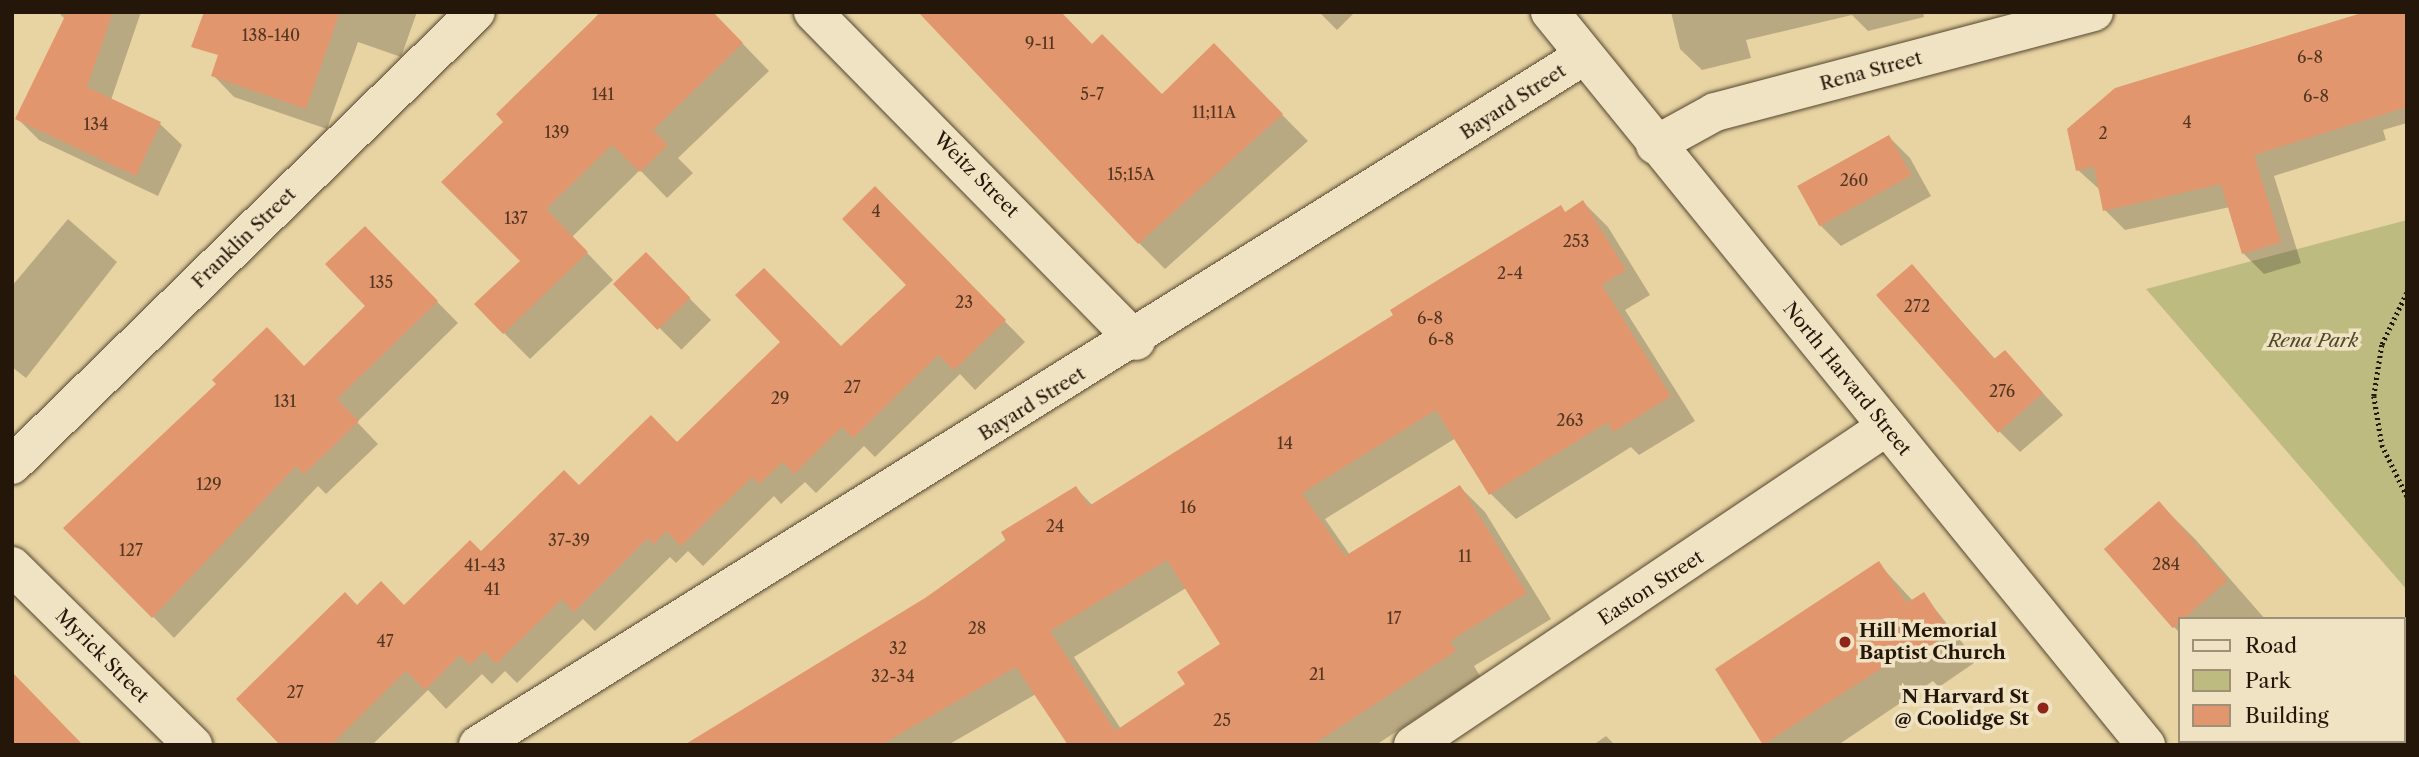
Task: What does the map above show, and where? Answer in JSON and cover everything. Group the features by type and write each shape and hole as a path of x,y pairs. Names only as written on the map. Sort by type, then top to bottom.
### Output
{"street":[{"name":"Franklin Street","path":"12,465 476,12"},
{"name":"Weitz Street","path":"813,12 1136,341"},
{"name":"North Harvard Street","path":"1550,12 1582,57 2146,745"},
{"name":"Rena Street","path":"1655,145 1715,112 2094,12"},
{"name":"Bayard Street","path":"478,745 1136,341 1582,57"},
{"name":"Easton Street","path":"1413,745 1885,427"},
{"name":"Myrick Street","path":"12,566 193,745"}],"path":[{"path":"2407,293 2382,345 2374,396 2382,445 2407,496"}],"green space":[{"name":"Rena Park","path":"2407,220 2407,590 2146,289"},
{"path":"2407,699 2407,745 2355,745 2405,743"}],"building":[{"path":"67,12 113,12 87,87 161,122 136,176 15,119"},
{"path":"204,12 340,12 306,109 211,76 218,55 191,47"},
{"path":"601,12 713,12 743,43 653,130 668,145 640,172 612,145 546,209 588,252 503,334 474,304 520,261 441,182 503,122 496,114"},
{"path":"918,12 1061,12 1092,44 1102,34 1162,94 1214,43 1283,114 1138,244"},
{"path":"2365,12 2407,12 2407,107 2254,155 2281,242 2242,254 2221,184 2103,211 2094,166 2076,171 2067,129 2115,88"},
{"path":"1889,135 1911,175 1819,226 1797,186"},
{"path":"875,186 1006,320 954,370 938,355 853,438 842,427 794,474 783,462 759,484 752,477 681,546 666,531 654,544 648,538 574,612 562,599 496,664 484,651 470,665 460,655 425,690 406,671 331,745 280,745 236,699 345,592 357,605 381,581 404,605 470,540 481,551 564,470 579,485 651,415 677,442 780,342 735,295 764,268 841,346 906,285 842,219"},
{"path":"1583,200 1626,270 1602,285 1671,396 1613,432 1608,422 1489,495 1436,410 1302,493 1345,556 1460,485 1527,593 1450,641 1456,651 1312,745 1068,745 1016,667 881,745 684,745 925,598 1006,541 1001,532 1076,486 1089,506 1393,315 1390,310 1438,280 1561,205 1565,212","holes":["1167,560 1220,644 1177,672 1185,684 1115,731 1050,631"]},
{"path":"365,226 438,301 337,399 359,421 304,474 296,466 152,618 63,528 216,384 212,380 267,327 304,366 365,306 325,264"},
{"path":"646,252 690,298 657,330 613,284"},
{"path":"1912,264 1994,359 2005,350 2043,393 1998,433 1876,295"},
{"path":"2159,501 2228,580 2186,617 2178,617 2178,624 2173,628 2104,549"},
{"name":"Hill Memorial Baptist Church","path":"1879,561 1907,603 1924,592 1950,632 1909,660 1905,653 1763,745 1715,669"},
{"path":"12,672 83,745 12,745"}],"place":[{"name":"Hill Memorial Baptist Church","path":"1845,642"},
{"name":"N Harvard St @ Coolidge St","path":"2043,708"}]}
